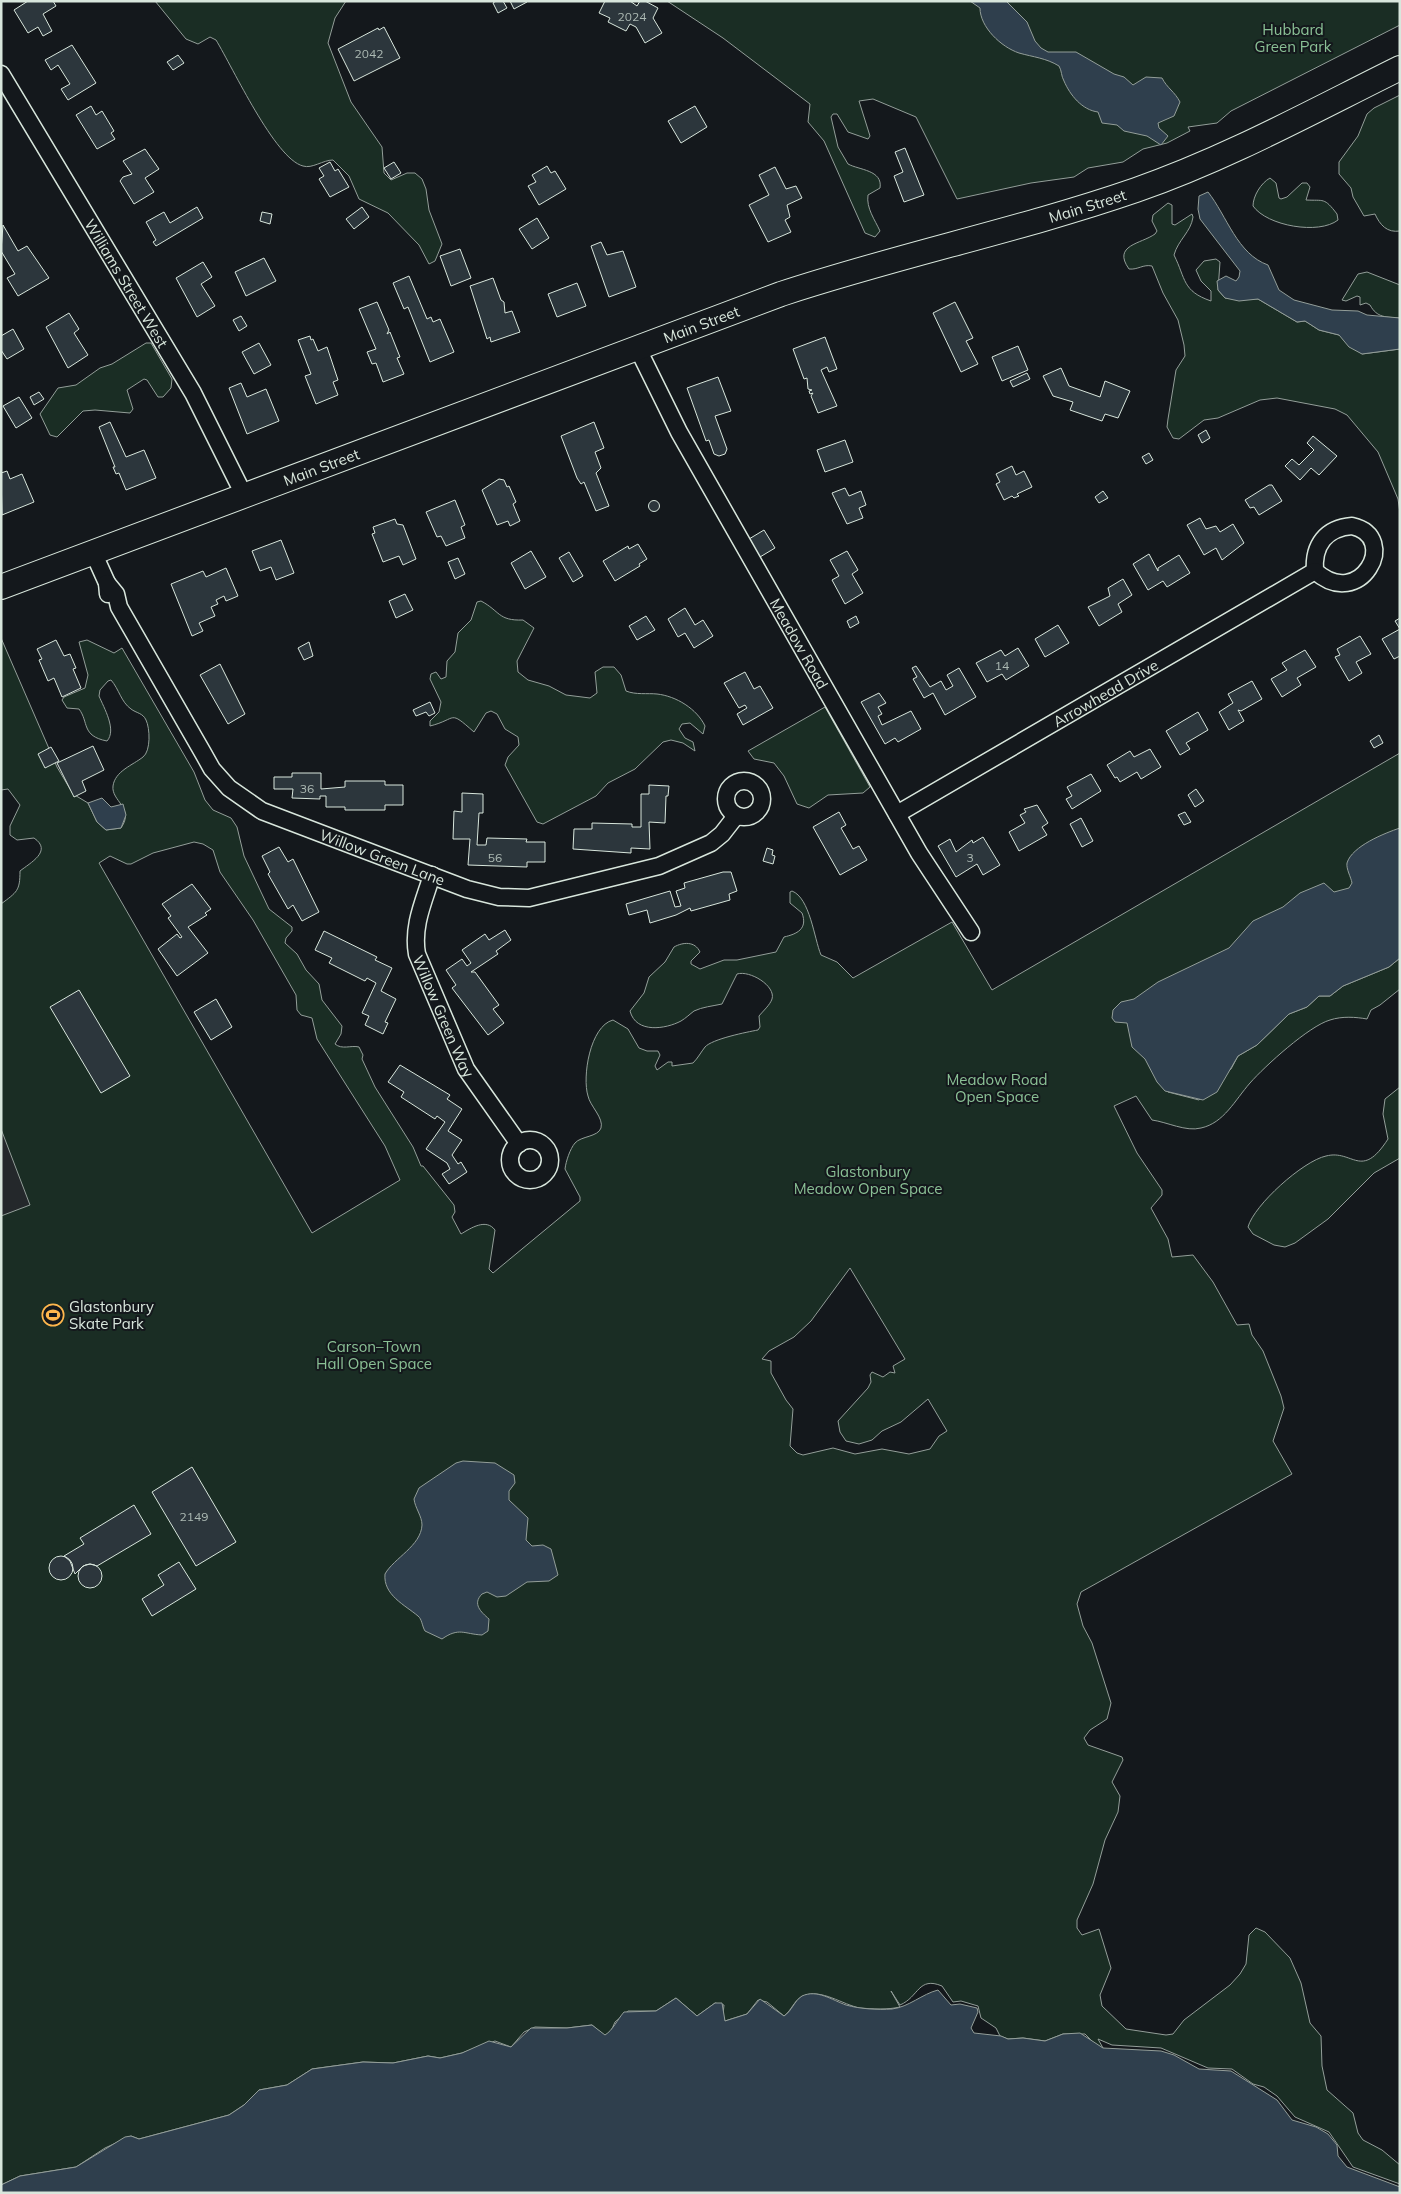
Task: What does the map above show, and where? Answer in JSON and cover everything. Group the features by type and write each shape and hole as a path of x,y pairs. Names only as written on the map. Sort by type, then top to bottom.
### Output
{"main road":[{"name":"Main Street","path":"1,587 637,348 819,282 902,257 1011,229 1137,189 1249,143 1400,68"}],"street":[{"name":"Williams Street West","path":"1,74 193,393 223,449 244,495"},
{"name":"Meadow Road","path":"637,348 679,432 897,814 935,880 971,932"},
{"name":"Willow Green Lane","path":"93,552 107,584 116,594 120,607 207,761 229,788 262,811 432,875 499,897 529,898 547,895 676,860 711,843 722,834 736,816"},
{"name":"Arrowhead Drive","path":"897,814 1315,571"},
{"name":"Willow Green Way","path":"432,875 416,926 417,954 466,1069 518,1144"}],"green space":[{"path":"155,1 346,1 335,18 328,43 351,102 382,147 384,173 391,180 407,173 415,173 422,179 426,189 429,210 442,244 435,261 429,264 419,245 388,213 359,199 349,176 333,160 306,167 292,160 280,147 255,111 216,40 210,37 198,44 186,39"},
{"name":"Hubbard Green Park","path":"667,1 1400,1 1400,25 1231,111 1217,123 1188,127 1190,131 1167,143 1143,149 1123,162 1088,168 1074,177 1031,183 957,199 916,117 873,99 859,101 870,136 868,139 848,132 837,114 833,114 831,117 838,147 848,164 874,174 880,182 880,188 868,195 870,209 880,231 875,237 865,233 824,141 808,122 810,104 723,38"},
{"path":"1400,95 1400,231 1391,231 1379,222 1375,214 1364,216 1353,197 1351,188 1339,174 1339,162 1358,136 1367,114 1374,108"},
{"path":"1270,178 1276,183 1279,198 1281,199 1287,197 1302,183 1307,183 1310,187 1306,200 1326,202 1337,214 1338,220 1329,225 1319,227 1294,226 1270,219 1260,213 1253,206 1254,198 1261,186"},
{"path":"1168,203 1172,205 1172,224 1175,225 1192,214 1193,217 1190,227 1174,255 1186,283 1195,293 1211,301 1211,291 1201,281 1196,270 1204,261 1216,259 1220,262 1218,290 1225,298 1258,299 1297,322 1305,321 1319,330 1339,335 1362,354 1400,349 1400,513 1398,499 1378,452 1347,415 1335,409 1277,398 1260,400 1218,418 1204,420 1179,439 1173,438 1167,427 1168,419 1176,370 1185,356 1178,320 1163,293 1152,266 1129,269 1124,255 1130,246 1155,234 1157,231 1152,221 1153,215"},
{"path":"1367,272 1400,285 1400,318 1379,315 1370,305 1366,303 1360,305 1360,297 1357,296 1346,301 1342,300 1358,274"},
{"path":"146,343 151,343 172,379 171,388 163,397 158,397 147,380 144,379 127,390 133,409 130,413 95,410 83,411 57,437 50,435 40,414 58,388 76,385 100,368 112,364"},
{"path":"481,601 500,615 509,619 523,620 534,628 517,661 518,672 528,680 549,686 566,695 590,698 597,693 595,672 603,667 614,667 621,675 626,691 671,697 685,704 697,714 705,726 703,734 690,723 682,724 679,729 685,738 693,742 695,751 683,743 671,740 663,742 635,769 608,783 596,796 543,824 537,822 505,765 508,757 519,745 518,737 505,729 497,714 491,711 486,713 474,732 456,718 430,726 430,721 439,712 441,702 430,679 431,674 436,672 441,679 446,677 447,661 455,652 458,633 471,620 477,602"},
{"path":"1,638 57,767 73,794 88,803 97,822 106,830 121,828 125,821 125,815 113,791 114,781 121,772 146,754 149,739 146,720 141,714 128,706 111,680 100,690 99,696 110,725 111,731 107,741 93,736 89,732 79,709 67,708 62,700 64,697 85,688 88,675 79,642 87,640 114,653 122,648 194,772 205,800 213,810 231,818 237,827 244,856 269,909 292,927 292,931 286,938 285,943 297,954 306,970 319,984 322,1000 342,1026 341,1034 335,1044 341,1047 359,1047 363,1055 362,1059 375,1087 413,1147 421,1166 423,1166 454,1205 455,1212 452,1217 461,1234 483,1224 491,1226 495,1230 489,1269 493,1273 580,1201 580,1197 565,1169 568,1155 575,1143 597,1133 601,1128 601,1120 588,1096 586,1077 593,1042 605,1024 613,1020 628,1029 639,1048 647,1051 658,1051 660,1055 655,1066 657,1070 668,1062 672,1062 672,1066 693,1063 709,1044 730,1036 758,1030 760,1027 759,1016 771,1001 772,994 770,989 761,980 742,973 737,974 722,1004 694,1011 681,1021 668,1026 652,1028 638,1023 630,1011 644,993 649,977 665,962 674,947 685,943 692,944 698,948 700,952 691,961 691,964 700,969 724,960 737,960 776,952 784,937 800,930 804,923 802,913 790,903 790,892 792,891 798,895 807,910 821,955 837,962 853,978 952,922 992,990 1400,753 1400,951 1268,1015 1168,1092 1199,1100 1231,1069 1238,1056 1257,1045 1289,1014 1307,1007 1319,996 1330,996 1343,986 1389,967 1400,958 1400,989 1371,1010 1367,1019 1349,1017 1335,1019 1311,1030 1266,1067 1223,1116 1209,1125 1189,1129 1152,1120 1136,1096 1114,1106 1137,1153 1162,1190 1162,1195 1151,1208 1168,1239 1172,1257 1193,1255 1213,1282 1237,1325 1249,1324 1252,1335 1263,1351 1284,1408 1273,1441 1292,1474 1081,1592 1077,1604 1083,1626 1092,1643 1111,1703 1107,1719 1090,1730 1084,1738 1088,1745 1122,1757 1123,1760 1112,1782 1120,1796 1118,1812 1105,1840 1093,1884 1077,1920 1077,1928 1082,1935 1099,1929 1111,1968 1100,1995 1102,2006 1126,2029 1166,2035 1173,2034 1184,2020 1230,1985 1246,1964 1249,1935 1256,1928 1265,1932 1290,1958 1301,1983 1310,2023 1321,2036 1322,2066 1327,2090 1353,2113 1358,2133 1363,2140 1382,2150 1400,2165 1400,2184 1353,2167 1329,2132 1295,2117 1277,2096 1264,2087 1253,2084 1232,2069 1208,2068 1161,2048 1112,2045 1098,2039 1103,2048 1096,2045 1085,2034 1063,2034 1045,2041 1023,2038 1008,2039 1000,2036 996,2028 981,2018 978,2006 961,2001 953,2002 942,1986 928,1984 900,2005 891,1991 900,2007 895,2008 860,2008 824,1995 810,1994 800,1998 784,2016 767,2002 758,2000 747,2014 725,2021 723,2015 724,2005 715,2003 697,2016 676,1998 656,2011 628,2011 615,2022 611,2031 605,2036 592,2025 567,2028 535,2027 524,2032 511,2047 495,2041 462,2053 440,2058 428,2056 393,2063 363,2062 312,2069 287,2085 259,2090 244,2105 229,2115 139,2139 131,2136 105,2148 76,2167 20,2176 1,2185 1,904 11,897 16,890 20,871 38,856 41,848 34,838 17,840 10,835 10,826 20,805 8,789 1,790","holes":["194,842 203,844 213,850 220,872 253,920 296,995 297,1010 301,1015 312,1018 317,1039 385,1146 400,1180 312,1233 99,863 110,856 131,864 153,853","850,1268 905,1359 893,1366 895,1373 890,1372 883,1377 872,1372 868,1388 838,1421 840,1432 846,1441 859,1444 872,1440 882,1431 901,1422 928,1399 947,1431 939,1436 930,1449 909,1454 882,1449 855,1454 833,1448 803,1455 797,1453 790,1446 793,1409 771,1373 771,1361 762,1359 769,1351 794,1337 811,1321"]},
{"path":"825,707 870,787 863,793 828,795 809,808 797,804 784,776 774,763 754,759 748,751"},
{"path":"1400,1087 1400,1158 1374,1173 1328,1219 1295,1243 1285,1247 1274,1245 1253,1234 1248,1227 1259,1207 1281,1185 1305,1166 1326,1156 1335,1155 1364,1161 1379,1152 1388,1139 1383,1114 1385,1099"}],"shaded area":[{"path":"1,1129 30,1205 1,1216"}],"water":[{"path":"970,1 1006,1 1027,22 1035,41 1048,52 1076,52 1114,74 1124,77 1133,85 1146,77 1162,78 1180,102 1174,116 1158,123 1159,128 1168,136 1161,145 1147,136 1124,131 1117,125 1102,123 1098,112 1082,105 1073,96 1063,79 1059,66 1044,59 1019,53 1005,46 988,29 981,15 980,8"},
{"path":"1208,192 1240,243 1257,260 1268,265 1279,290 1294,300 1332,310 1358,311 1367,315 1400,318 1400,349 1362,354 1349,347 1339,335 1319,330 1305,321 1297,322 1258,299 1239,301 1225,298 1218,290 1217,281 1226,276 1236,281 1240,271 1200,219 1198,209 1199,196"},
{"path":"102,798 111,807 123,804 126,815 121,828 106,830 97,822 88,803"},
{"path":"1400,828 1400,958 1389,967 1343,986 1330,996 1319,996 1307,1007 1289,1014 1257,1045 1238,1056 1217,1092 1203,1100 1165,1091 1157,1082 1145,1059 1132,1047 1127,1023 1115,1022 1112,1018 1113,1010 1121,1002 1134,999 1158,982 1229,948 1253,921 1283,907 1300,893 1324,883 1334,892 1349,888 1352,883 1347,863 1355,851 1370,841"},
{"path":"463,1461 495,1463 514,1475 515,1483 509,1491 509,1500 528,1518 526,1540 532,1546 543,1545 551,1549 558,1575 549,1581 527,1582 506,1596 497,1597 487,1592 482,1594 478,1604 481,1611 489,1619 488,1631 482,1635 457,1632 442,1639 425,1631 419,1617 391,1594 387,1588 385,1574 412,1546 420,1532 422,1522 414,1499 419,1488 456,1463"},
{"path":"938,1990 951,2005 960,2004 977,2008 978,2012 971,2028 974,2033 1001,2036 1008,2039 1023,2038 1045,2041 1063,2034 1080,2033 1103,2048 1161,2051 1174,2055 1199,2069 1231,2071 1277,2100 1292,2120 1316,2127 1328,2134 1337,2145 1338,2156 1347,2167 1400,2187 1400,2193 1,2193 1,2185 20,2176 76,2167 125,2137 131,2136 139,2139 229,2115 244,2105 259,2090 287,2085 312,2069 363,2062 393,2063 428,2056 440,2058 462,2053 489,2041 511,2047 531,2028 567,2028 592,2025 605,2035 613,2028 624,2012 656,2011 676,1998 697,2016 715,2003 722,2003 725,2021 747,2014 760,1999 784,2016 799,1998 808,1994 819,1994 846,2005 857,2007 892,2009 904,2006"}],"building":[{"path":"28,1 53,1 56,6 43,14 52,31 43,36 38,27 28,33 14,10"},
{"path":"503,1 507,8 498,13 493,3"},
{"path":"510,1 526,1 527,2 514,9"},
{"path":"605,1 630,1 637,6 640,1 645,1 658,8 653,18 662,33 645,43 636,27 630,24 626,31 608,22 610,18 599,13"},
{"path":"384,27 400,58 354,81 338,49 378,28 379,30"},
{"path":"72,45 96,83 68,100 61,89 70,84 58,65 51,70 45,60"},
{"path":"178,55 184,63 173,70 167,62"},
{"path":"91,106 96,115 102,111 114,131 111,133 115,139 97,149 76,115"},
{"path":"695,106 707,127 681,143 668,121"},
{"path":"905,148 924,195 904,202 894,176 903,172 895,152"},
{"path":"145,149 159,169 145,178 154,192 134,204 120,181 123,177 132,174 123,161"},
{"path":"330,162 335,171 338,169 349,187 330,197 319,179 324,176 319,168"},
{"path":"394,162 401,173 391,179 384,168"},
{"path":"547,166 551,173 555,171 566,189 539,205 528,186 536,182 532,175"},
{"path":"775,167 786,189 796,186 802,198 787,205 790,217 785,220 791,232 768,242 749,205 769,195 759,175"},
{"path":"197,207 203,218 156,246 153,242 156,240 146,222 164,212 170,223"},
{"path":"362,207 369,217 354,229 346,219"},
{"path":"262,212 272,214 270,224 260,221"},
{"path":"537,218 549,238 532,249 519,229"},
{"path":"3,225 18,251 27,246 49,278 18,296 7,278 15,274 1,251"},
{"path":"601,242 607,255 623,251 636,287 609,297 591,246"},
{"path":"460,249 471,278 451,286 440,256"},
{"path":"264,258 276,281 246,296 235,272"},
{"path":"203,262 212,277 201,284 215,306 197,317 176,278"},
{"path":"409,276 427,319 431,317 433,322 440,319 454,352 430,362 408,307 404,309 393,283"},
{"path":"493,278 501,300 504,302 505,313 512,311 520,332 491,342 490,337 487,339 470,286"},
{"path":"577,283 586,306 557,317 548,294"},
{"path":"377,302 389,330 387,334 390,332 400,357 397,358 404,374 383,382 376,363 372,364 367,352 376,349 359,309"},
{"path":"955,302 973,338 966,341 978,364 961,372 933,313"},
{"path":"69,313 79,329 74,333 88,355 68,368 46,327"},
{"path":"241,316 247,326 239,331 233,320"},
{"path":"13,329 24,349 7,359 1,350 1,336"},
{"path":"310,336 318,351 327,347 338,380 333,382 338,395 316,404 305,376 311,374 298,340"},
{"path":"825,337 837,369 829,372 827,367 821,370 837,406 818,413 811,396 813,393 810,394 809,391 812,390 808,389 807,378 804,379 793,349"},
{"path":"259,343 271,365 254,374 242,352"},
{"path":"1018,346 1028,370 1002,381 992,357"},
{"path":"1061,368 1069,386 1100,397 1105,381 1130,391 1118,418 1105,414 1102,421 1070,410 1073,402 1053,396 1043,376"},
{"path":"1027,373 1030,379 1013,387 1010,381"},
{"path":"718,377 731,411 715,416 727,449 725,454 719,456 714,454 709,440 706,441 687,388"},
{"path":"241,383 247,397 266,389 279,421 247,434 229,388"},
{"path":"39,392 44,399 34,405 30,397"},
{"path":"19,397 32,418 16,428 3,406"},
{"path":"110,422 126,457 144,450 156,478 126,490 119,473 116,474 113,467 115,467 99,427"},
{"path":"594,422 604,448 595,452 601,468 596,473 609,506 596,511 584,482 581,484 577,478 561,436"},
{"path":"1206,430 1210,438 1202,443 1198,435"},
{"path":"1313,436 1337,456 1319,475 1311,468 1300,480 1285,466 1292,459 1299,465 1314,450 1307,443"},
{"path":"845,440 853,462 825,472 817,450"},
{"path":"1149,453 1153,460 1146,464 1142,457"},
{"path":"1012,466 1016,475 1024,471 1032,487 1017,494 1019,496 1014,498 1012,496 1004,500 996,484 1000,482 996,474"},
{"path":"7,471 10,479 22,474 34,502 2,515 1,473"},
{"path":"499,479 504,480 507,487 509,486 516,502 513,504 520,521 510,526 508,521 497,525 482,490"},
{"path":"1272,485 1282,501 1259,515 1254,507 1250,508 1245,500"},
{"path":"845,488 849,496 861,491 866,505 859,508 863,518 847,524 832,493"},
{"path":"1103,491 1108,498 1099,503 1095,497"},
{"path":"455,500 465,525 461,527 465,538 446,546 441,536 437,537 426,512"},
{"path":"652,501 656,501 659,506 658,510 652,511 649,508 649,504"},
{"path":"1200,518 1206,529 1216,526 1220,532 1233,524 1244,543 1222,560 1216,548 1204,555 1187,525"},
{"path":"395,519 397,524 403,525 416,559 403,565 399,556 383,562 372,534 375,533 373,527"},
{"path":"764,530 775,548 760,557 749,539"},
{"path":"281,540 294,573 276,580 271,567 260,571 252,551"},
{"path":"638,544 647,559 639,564 640,566 615,581 603,561 628,546 629,549"},
{"path":"531,551 546,577 525,589 511,563"},
{"path":"847,551 858,570 852,574 863,593 845,604 832,580 839,576 830,560"},
{"path":"569,552 583,576 573,582 559,558"},
{"path":"1149,554 1158,571 1158,568 1179,555 1190,573 1167,587 1163,581 1148,590 1133,564"},
{"path":"458,558 465,574 455,579 448,562"},
{"path":"226,568 238,596 226,601 224,596 216,600 218,604 211,607 215,616 199,623 203,631 192,636 171,584 203,571 206,577"},
{"path":"1123,579 1132,595 1118,604 1122,612 1099,626 1088,607 1110,596 1108,588"},
{"path":"405,594 413,610 396,618 389,601"},
{"path":"685,608 695,625 703,620 713,636 694,648 685,633 678,637 668,619"},
{"path":"646,616 655,630 637,640 629,626"},
{"path":"856,616 859,623 850,628 847,621"},
{"path":"1400,618 1400,629 1395,621"},
{"path":"1058,625 1069,643 1045,657 1035,639"},
{"path":"1400,629 1400,656 1394,659 1382,639"},
{"path":"1360,636 1371,654 1356,662 1362,673 1349,681 1335,657 1340,655 1337,649"},
{"path":"56,640 64,656 70,654 76,668 73,669 81,688 62,697 54,678 48,681 39,660 42,659 37,649"},
{"path":"309,642 313,656 304,660 298,648"},
{"path":"1018,648 1029,666 1006,680 1002,674 987,682 976,663 1001,650 1005,656"},
{"path":"1305,650 1316,667 1297,678 1301,685 1282,697 1271,679 1287,670 1282,663"},
{"path":"220,664 245,714 228,724 200,675"},
{"path":"916,666 930,687 941,681 946,690 953,686 947,675 959,668 976,697 945,715 933,693 924,698 913,679 917,677 912,668"},
{"path":"745,672 754,689 760,686 773,708 743,725 737,714 747,708 745,705 739,708 724,683"},
{"path":"1252,681 1262,699 1241,711 1238,710 1244,721 1229,730 1219,712 1233,703 1228,694"},
{"path":"879,693 886,703 878,707 882,714 878,716 882,725 911,711 921,729 898,742 895,738 885,744 861,702"},
{"path":"430,702 435,713 429,716 426,712 416,716 413,710"},
{"path":"1198,712 1208,730 1186,743 1190,749 1180,755 1166,731"},
{"path":"1379,735 1383,743 1374,748 1370,741"},
{"path":"93,746 104,770 82,781 86,791 74,797 57,763"},
{"path":"51,747 59,761 45,768 38,754"},
{"path":"1150,749 1161,767 1141,779 1137,772 1120,782 1117,777 1115,778 1107,765 1130,751 1134,757"},
{"path":"292,773 321,773 321,789 345,787 345,781 385,781 385,785 403,785 403,805 385,805 385,810 345,810 345,807 326,807 326,796 320,796 320,799 292,798 293,789 274,789 274,777 292,777"},
{"path":"1091,774 1101,791 1072,809 1066,799 1072,796 1067,787"},
{"path":"649,785 669,786 668,796 666,796 665,823 649,822 650,849 631,848 631,853 573,849 574,829 592,829 592,823 632,824 632,827 641,827 641,794 649,794"},
{"path":"1196,789 1204,801 1195,807 1188,795"},
{"path":"462,793 483,794 483,813 479,813 477,845 486,845 487,838 527,839 526,842 545,842 545,862 527,862 527,867 468,865 470,839 453,839 454,811 462,812"},
{"path":"1037,805 1048,823 1042,827 1047,835 1019,851 1009,832 1025,823 1020,815 1026,812 1024,809"},
{"path":"839,812 846,825 841,828 853,849 859,846 867,860 840,875 813,827"},
{"path":"1185,812 1191,822 1184,825 1178,815"},
{"path":"1081,818 1093,841 1082,847 1070,824"},
{"path":"983,837 1000,865 983,875 977,864 956,877 938,846 950,839 956,852 972,840 973,843"},
{"path":"279,847 288,862 293,859 319,912 302,921 293,905 288,909 268,874 270,872 262,856"},
{"path":"767,848 773,850 772,855 775,856 773,864 763,861"},
{"path":"723,872 731,872 737,891 729,894 730,900 691,911 690,908 676,915 650,923 647,910 629,915 626,904 670,891 675,907 681,906 676,891 685,888 684,883"},
{"path":"192,884 211,909 205,913 207,915 188,927 208,953 177,976 158,949 177,934 180,938 182,937 168,918 171,916 162,904"},
{"path":"505,930 511,940 496,951 498,954 471,972 475,972 499,1005 493,1009 504,1023 488,1035 452,988 456,985 446,970 462,959 467,966 471,963 462,950 485,934 489,940"},
{"path":"324,931 377,957 375,960 392,968 381,991 396,999 385,1022 388,1023 383,1034 365,1025 369,1016 362,1013 376,983 367,978 365,981 329,963 332,958 315,950"},
{"path":"79,990 130,1076 101,1093 50,1007"},
{"path":"216,999 232,1027 211,1040 194,1012"},
{"path":"400,1065 450,1095 447,1099 462,1109 448,1131 462,1140 452,1155 458,1164 461,1162 467,1172 449,1184 442,1174 450,1169 447,1163 426,1149 445,1122 437,1116 435,1119 401,1097 404,1092 388,1082"},
{"path":"192,1467 236,1542 196,1566 152,1492"},
{"path":"134,1505 151,1534 97,1566 90,1564 83,1566 75,1574 70,1561 64,1556 84,1544 80,1538"},
{"path":"61,1556 66,1557 72,1563 72,1573 66,1579 61,1580 56,1579 50,1573 49,1568 50,1563 56,1557"},
{"path":"179,1562 196,1589 152,1616 142,1599 164,1585 158,1575"},
{"path":"90,1564 98,1568 102,1576 98,1584 90,1588 82,1584 78,1576 82,1568"}],"place":[{"name":"Glastonbury Skate Park","path":"53,1315"}],"park label":[{"name":"Meadow Road Open Space","path":"997,1088"},
{"name":"Glastonbury Meadow Open Space","path":"868,1180"},
{"name":"Carson–Town Hall Open Space","path":"374,1354"}]}
